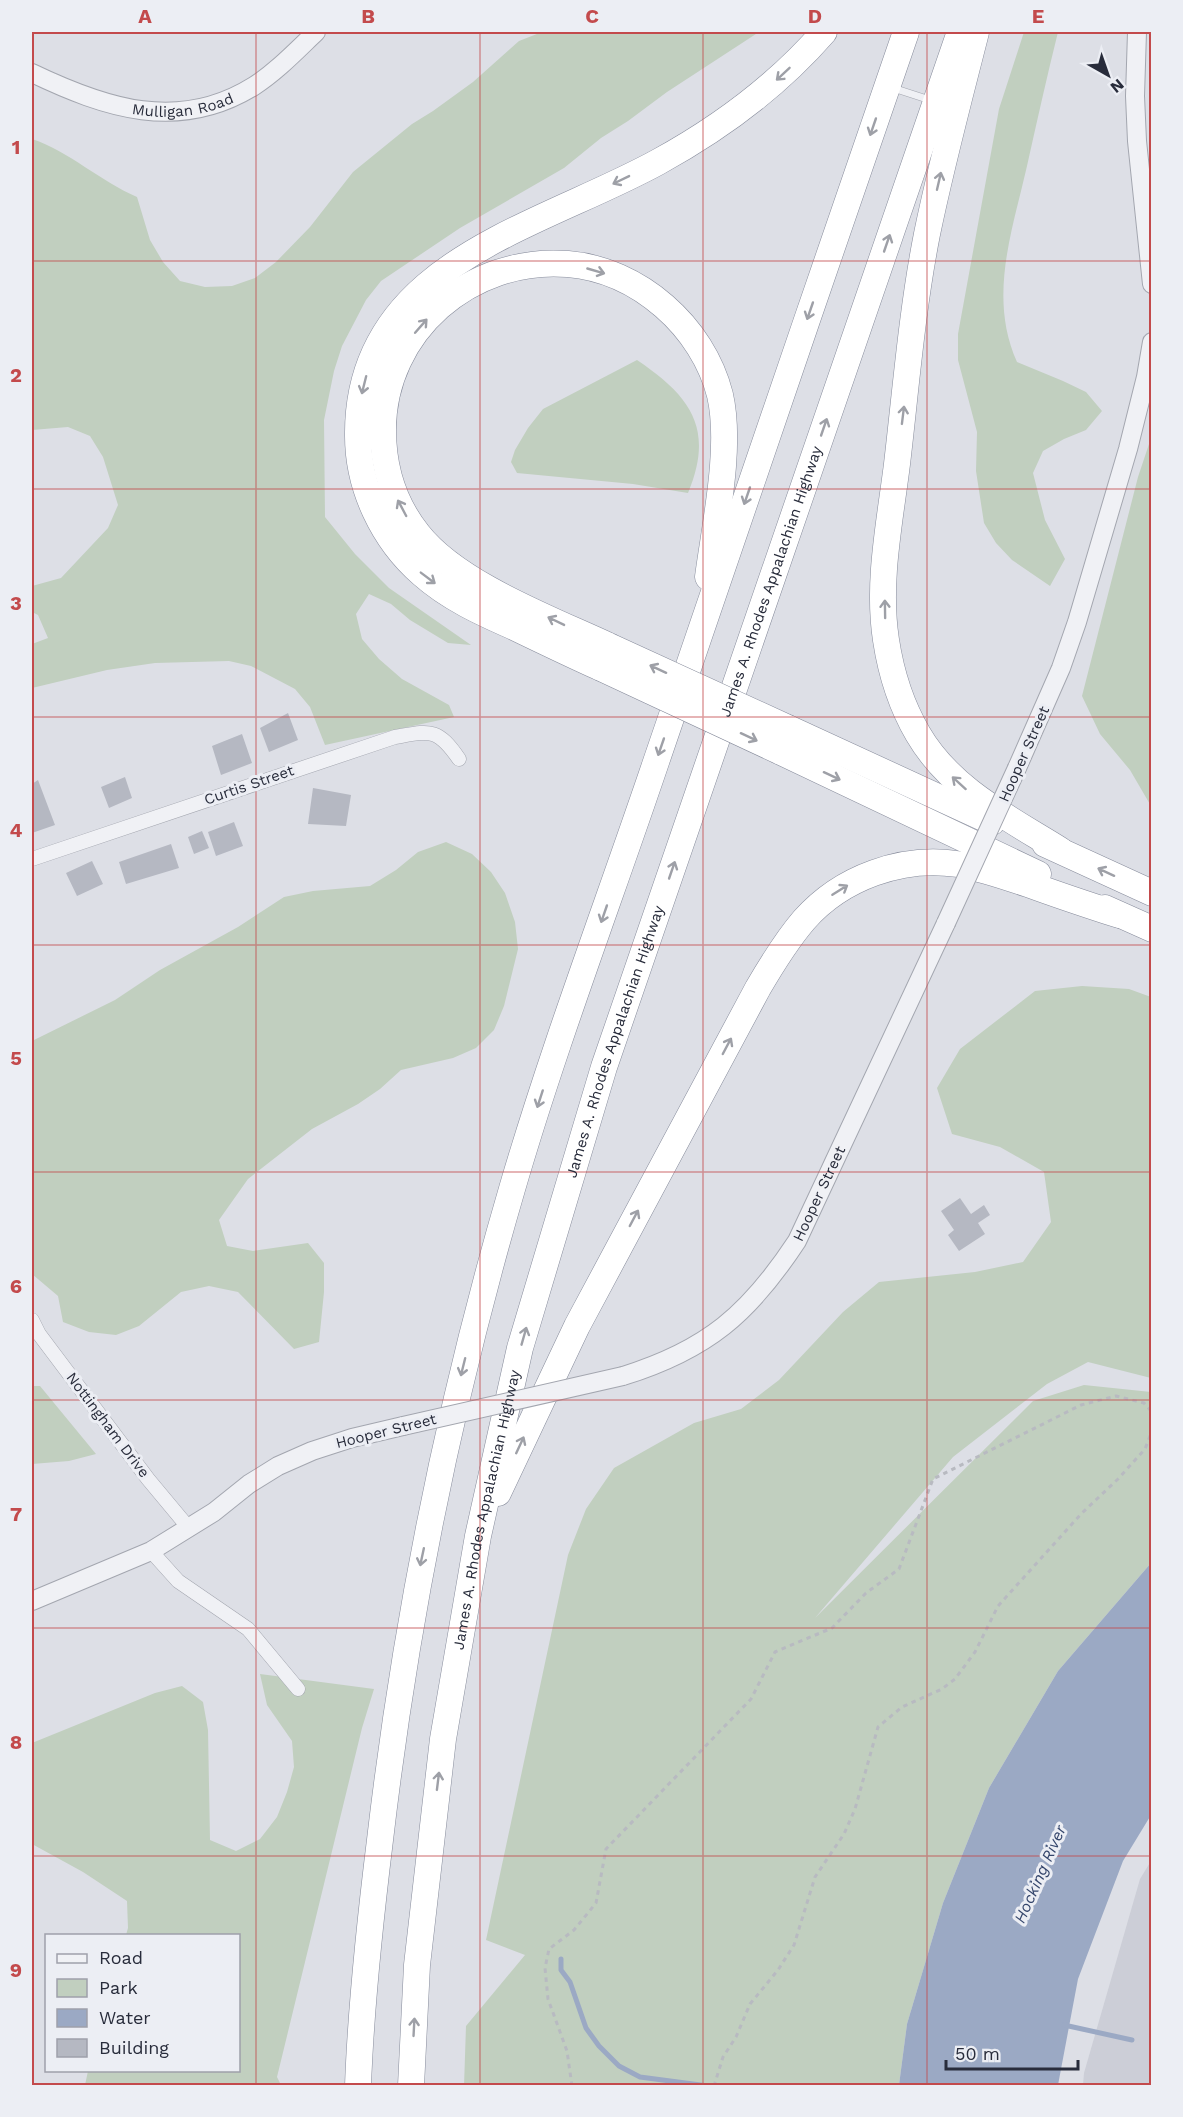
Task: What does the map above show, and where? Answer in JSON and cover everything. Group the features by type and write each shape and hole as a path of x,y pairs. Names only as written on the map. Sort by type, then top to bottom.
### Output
{"highway":[{"path":"824,32 786,72 758,96 692,143 654,164 486,245 448,267 418,291 392,321 372,358 363,384 357,416 358,452 366,488 378,519 399,549 422,574 453,596 482,612 605,657 783,739 1060,850 1152,893"},
{"path":"358,2085 369,1929 392,1737 420,1565 462,1373 514,1183 543,1091 906,32"},
{"name":"James A. Rhodes Appalachian Highway","path":"411,2085 417,1965 443,1739 478,1536 520,1348 601,1078 960,32"},
{"path":"976,32 938,184 918,289 885,566 886,638 894,678 905,709 919,735 938,762 977,798 1060,850"},
{"path":"605,657 466,575 440,556 418,534 401,508 390,482 383,451 383,419 387,390 397,363 412,336 434,310 462,289 494,274 531,265 568,264 596,270 627,281 653,297 677,317 695,340 710,366 717,386 724,427 723,459 701,632"},
{"path":"783,739 996,853 1119,915 1152,929"},
{"path":"478,1536 551,1378 606,1269 758,988 782,948 806,918 828,898 855,880 887,868 923,862 957,864 987,871 1119,915"}],"street":[{"name":"Mulligan Road","path":"32,73 70,92 138,111 164,112 198,109 225,100 253,86 279,68 316,32"},
{"path":"1137,32 1135,96 1137,141 1152,285"},
{"name":"Hooper Street","path":"32,1601 151,1551 214,1512 249,1484 278,1466 312,1450 403,1426 623,1376 656,1366 688,1351 722,1329 751,1303 776,1273 797,1241 1048,702 1077,622 1128,449 1146,377 1152,342"},
{"name":"Curtis Street","path":"32,859 395,737 428,732 440,737 459,759"},
{"name":"Nottingham Drive","path":"32,1320 39,1334 148,1479 188,1527"},
{"path":"151,1551 178,1581 248,1629 298,1689"}],"lane":[{"path":"887,86 936,102"}],"path":[{"path":"572,2085 567,2051 548,1999 545,1968 549,1949 574,1930 596,1903 606,1849 751,1699 775,1652 832,1628 866,1593 899,1569 933,1479 1081,1406 1116,1396 1144,1403 1152,1412"},
{"path":"714,2085 723,2057 736,2037 750,2004 778,1971 794,1946 815,1877 844,1834 855,1809 878,1727 902,1707 942,1689 955,1679 975,1652 998,1606 1081,1514 1118,1479 1145,1449 1152,1431"}],"shaded area":[{"path":"1151,1861 1151,2085 1083,2085 1084,2073 1140,1879"}],"green space":[{"path":"542,32 759,32 601,138 564,168 460,228 381,281 366,300 342,346 334,371 324,420 325,517 355,554 389,588 471,645 448,643 410,620 391,604 369,594 356,614 362,639 379,659 402,679 449,705 454,717 325,745 310,707 295,689 251,666 229,661 155,663 107,670 32,688 32,644 48,638 38,615 32,612 32,586 61,578 108,528 118,505 103,457 90,436 68,427 32,430 32,139 59,151 137,197 150,240 163,262 180,281 205,287 232,286 255,278 276,262 310,227 353,172 412,124 473,82 519,41"},
{"path":"1024,32 1058,32 1005,264 1003,289 1008,338 1017,362 1086,392 1102,411 1086,430 1043,451 1033,473 1045,520 1065,559 1050,586 1012,560 996,543 984,523 976,471 977,432 958,360 958,334 999,109"},
{"path":"637,360 671,387 684,401 692,416 698,432 699,450 696,470 688,493 633,484 517,473 511,462 515,450 543,409"},
{"path":"1151,438 1151,806 1130,770 1100,734 1082,696 1138,477"},
{"path":"446,842 472,854 491,872 505,893 515,922 518,949 504,1006 494,1030 476,1048 453,1058 401,1070 380,1089 358,1104 312,1129 248,1179 219,1220 227,1246 253,1251 308,1243 324,1263 324,1292 319,1342 294,1349 238,1292 209,1286 181,1292 139,1326 116,1335 89,1332 63,1322 58,1296 32,1274 32,1041 115,1000 160,970 238,927 284,897 313,891 370,886 396,870 418,852"},
{"path":"1082,986 1129,989 1151,997 1151,1378 1088,1362 1047,1384 953,1457 815,1618 1033,1401 1084,1385 1151,1392 1151,1563 1058,1671 989,1788 943,1903 907,2024 899,2085 464,2086 466,2026 525,1955 486,1940 568,1555 586,1509 614,1468 694,1423 741,1409 779,1380 843,1312 879,1282 975,1272 1023,1262 1051,1222 1044,1172 1000,1147 952,1134 937,1088 960,1049 1035,991"},
{"path":"32,1386 40,1386 96,1454 69,1461 32,1464"},
{"path":"260,1674 374,1689 362,1728 277,2077 281,2085 85,2085 88,2072 240,2072 240,1934 126,1934 127,1901 83,1872 32,1844 32,1743 155,1693 182,1686 203,1702 208,1730 210,1840 236,1851 260,1839 277,1817 294,1767 292,1741 267,1705"}],"water":[{"name":"Hocking River","path":"1151,1563 1151,1815 1123,1861 1078,1979 1058,2085 899,2085 907,2024 943,1903 989,1788 1058,1671"}],"building":[{"path":"288,713 298,740 269,752 260,728"},
{"path":"242,734 252,763 221,775 212,746"},
{"path":"125,777 132,798 109,808 101,787"},
{"path":"38,780 55,825 32,833 32,784"},
{"path":"313,788 351,795 346,826 308,824"},
{"path":"234,822 243,846 216,856 208,832"},
{"path":"202,831 209,848 194,854 188,837"},
{"path":"171,844 179,868 126,884 119,862"},
{"path":"92,861 103,884 77,896 66,873"},
{"path":"960,1198 971,1214 984,1205 990,1215 978,1223 985,1234 959,1251 948,1235 954,1230 941,1211"}],"waterway":[{"path":"561,1959 561,1970 570,1982 586,2028 599,2046 619,2066 640,2077 708,2086"},
{"path":"1064,2025 1132,2040"}]}
